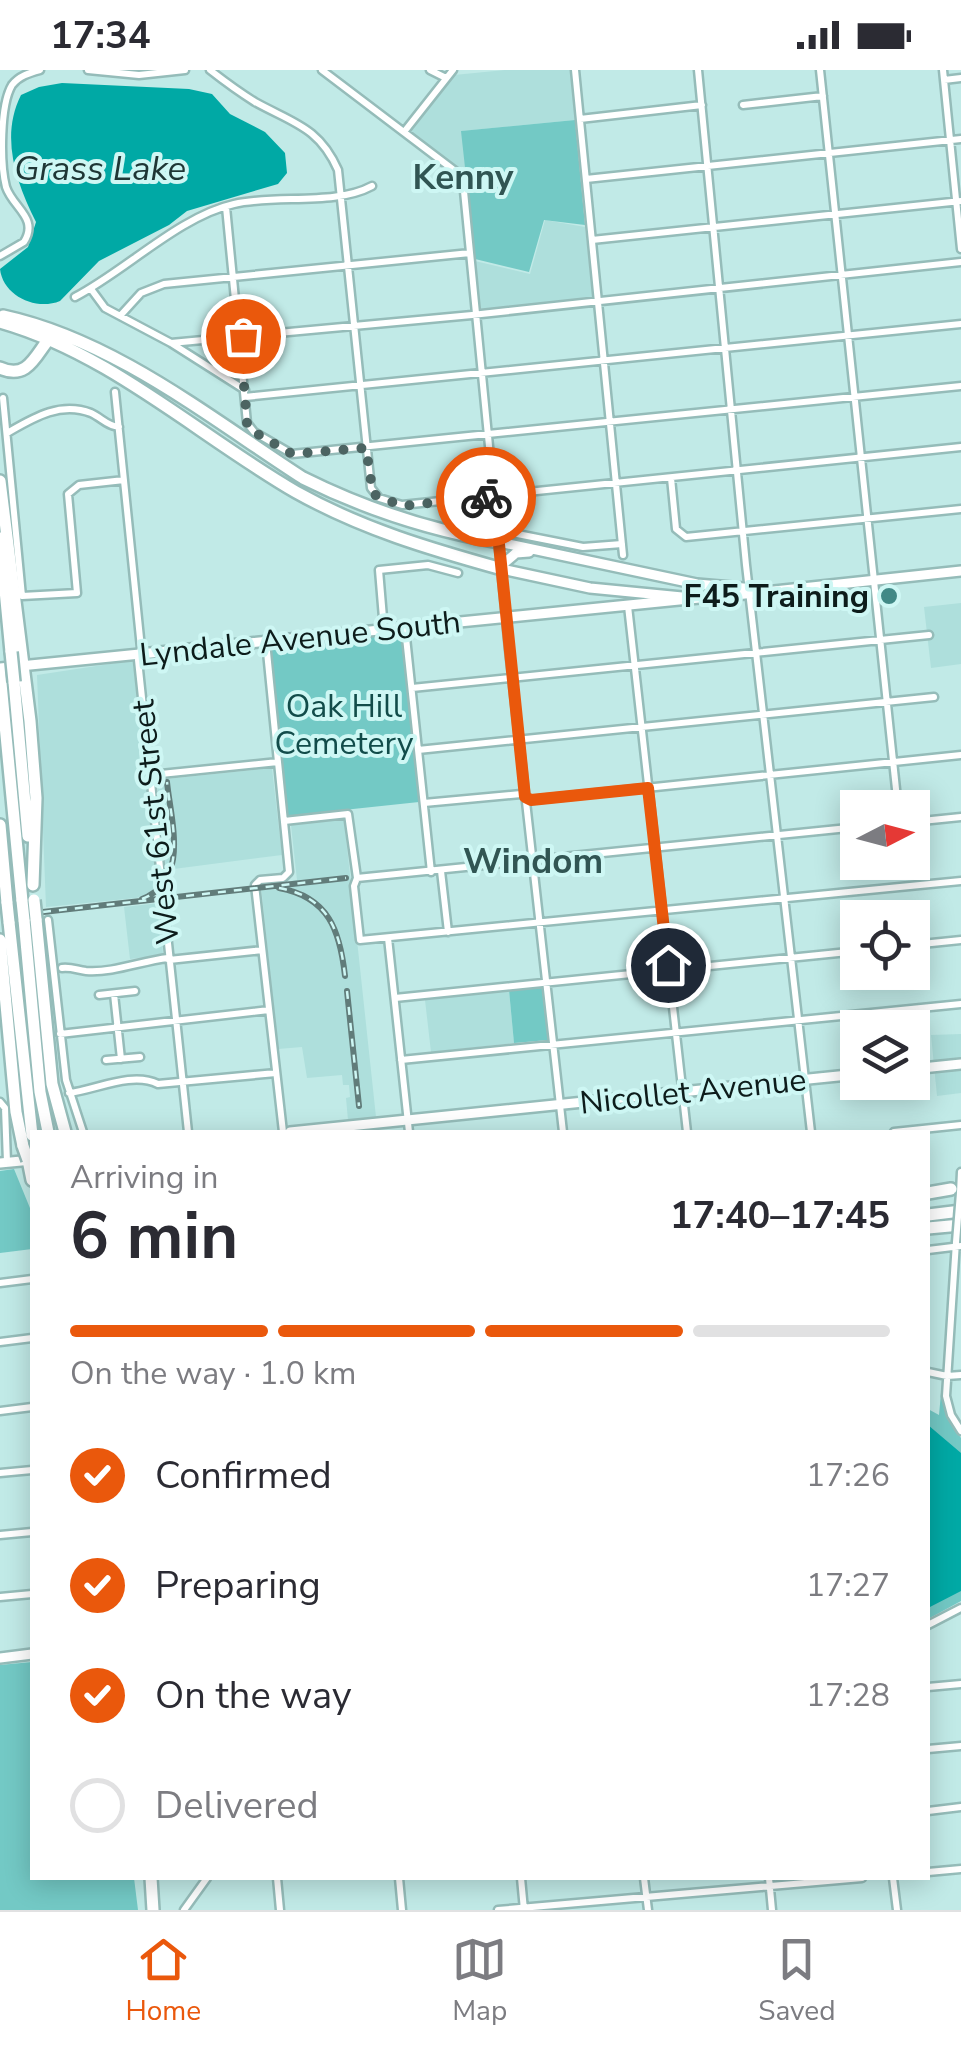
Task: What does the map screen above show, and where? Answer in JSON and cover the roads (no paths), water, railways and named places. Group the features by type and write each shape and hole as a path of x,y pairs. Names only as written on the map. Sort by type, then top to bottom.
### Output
{"highway":[{"path":"0,318 43,345 128,383 292,490 346,519 401,541 502,567"},
{"path":"0,318 60,333 130,368 336,495 410,524 499,540 484,558 451,555"},
{"path":"0,368 21,372 33,363 51,335 60,333"},
{"path":"0,481 36,798 33,885 28,900"},
{"path":"0,538 11,652 8,683 28,900 36,920 52,1084 67,1130"},
{"path":"0,670 8,683 33,885"},
{"path":"0,824 31,1130"},
{"path":"36,920 40,1092 48,1130"},
{"path":"0,945 16,1112 30,1166"},
{"path":"930,1192 958,1189"},
{"path":"930,1215 961,1211"},
{"path":"930,1228 961,1224"},
{"path":"148,1880 150,1910"}],"main road":[{"path":"499,540 541,552 750,592"},
{"path":"502,567 516,553 541,552"},
{"path":"502,567 608,591 677,597 961,570"},
{"name":"Lyndale Avenue South","path":"0,670 719,596"},
{"path":"930,1067 961,1064"},
{"name":"Nicollet Avenue","path":"325,1130 840,1076"},
{"path":"4,1163 30,1169"},
{"path":"0,1658 30,1654"}],"street":[{"path":"0,256 24,242 29,226 27,216 7,191 1,106 13,84 40,70"},
{"path":"88,70 139,75 185,70"},
{"path":"210,70 258,103 312,132 334,160 342,194 373,494 402,506 961,447"},
{"path":"322,70 463,180 562,1130"},
{"path":"430,70 446,78"},
{"path":"404,132 453,70"},
{"path":"575,70 623,555"},
{"path":"698,70 750,592 811,1130"},
{"path":"820,70 896,790"},
{"path":"942,70 961,249"},
{"path":"944,80 961,78"},
{"path":"743,106 823,96"},
{"path":"580,119 702,105"},
{"path":"586,179 961,140"},
{"path":"75,297 144,251 226,207 342,194 372,186"},
{"path":"592,240 958,202"},
{"path":"226,207 247,423 254,432 292,454 961,386"},
{"path":"120,316 141,293 156,286 470,253"},
{"path":"171,343 961,262"},
{"path":"91,288 99,303 171,343 245,394 482,374 961,324"},
{"name":"West 61st Street","path":"115,392 188,1130"},
{"path":"4,398 22,596 76,593 68,494 79,485 124,480"},
{"path":"7,433 61,409 90,413 119,428"},
{"path":"671,478 678,533 689,537 961,509"},
{"path":"499,540 583,548 622,544"},
{"path":"384,630 379,570 428,565 458,573"},
{"path":"628,606 687,1130"},
{"path":"405,628 431,872"},
{"path":"412,688 930,635"},
{"path":"266,642 289,872 284,878 257,881 276,1073 287,1130"},
{"path":"418,750 934,696"},
{"path":"424,803 521,794 531,800 961,755"},
{"path":"151,776 278,762"},
{"path":"284,820 348,814 360,940 961,881"},
{"path":"930,820 961,817"},
{"path":"357,878 840,829"},
{"path":"440,871 448,932"},
{"path":"36,920 69,1093 82,1130"},
{"path":"388,938 409,1130"},
{"path":"930,943 961,940"},
{"path":"62,968 86,971 139,965 147,960 262,950"},
{"path":"394,998 840,953"},
{"path":"100,995 134,991"},
{"path":"114,994 122,1059"},
{"path":"401,1060 961,1004"},
{"path":"60,1034 270,1010"},
{"path":"106,1060 140,1057"},
{"path":"69,1093 91,1091 98,1085 150,1080 158,1084 182,1083 276,1073"},
{"path":"1,1102 4,1163"},
{"path":"913,1130 961,1125"},
{"path":"961,1172 956,1313 946,1376 948,1406 961,1431"},
{"path":"930,1250 958,1245"},
{"path":"0,1283 30,1279"},
{"path":"0,1342 30,1338"},
{"path":"930,1372 961,1375"},
{"path":"0,1410 30,1407"},
{"path":"0,1473 30,1470"},
{"path":"0,1535 30,1532"},
{"path":"0,1597 30,1594"},
{"path":"930,1624 961,1608"},
{"path":"930,1687 961,1684"},
{"path":"930,1749 961,1746"},
{"path":"930,1810 961,1807"},
{"path":"930,1872 961,1868"},
{"path":"184,1910 205,1880"},
{"path":"277,1880 280,1910"},
{"path":"399,1880 402,1910"},
{"path":"521,1880 524,1909"},
{"path":"644,1880 648,1910"},
{"path":"498,1910 816,1880"},
{"path":"893,1880 897,1910"},
{"path":"769,1882 772,1910"}],"water":[{"name":"Grass Lake","path":"62,83 189,89 212,94 230,114 265,132 285,153 287,173 278,184 187,211 169,225 99,261 60,301 41,304 22,299 7,287 0,269 28,247 36,222 17,175 12,127 21,95"},
{"path":"930,1427 961,1453 961,1591 930,1607"}],"railway":[{"path":"142,899 157,890 172,864 174,832 167,782"},
{"path":"43,912 346,878"},
{"path":"279,888 310,899 321,908 340,945 345,976"},
{"path":"347,991 359,1106"}],"place":[{"name":"F45 Training","path":"889,596"}],"district":[{"name":"Kenny","path":"463,177"},
{"name":"Windom","path":"533,861"}],"park label":[{"name":"Oak Hill Cemetery","path":"344,724"}]}
